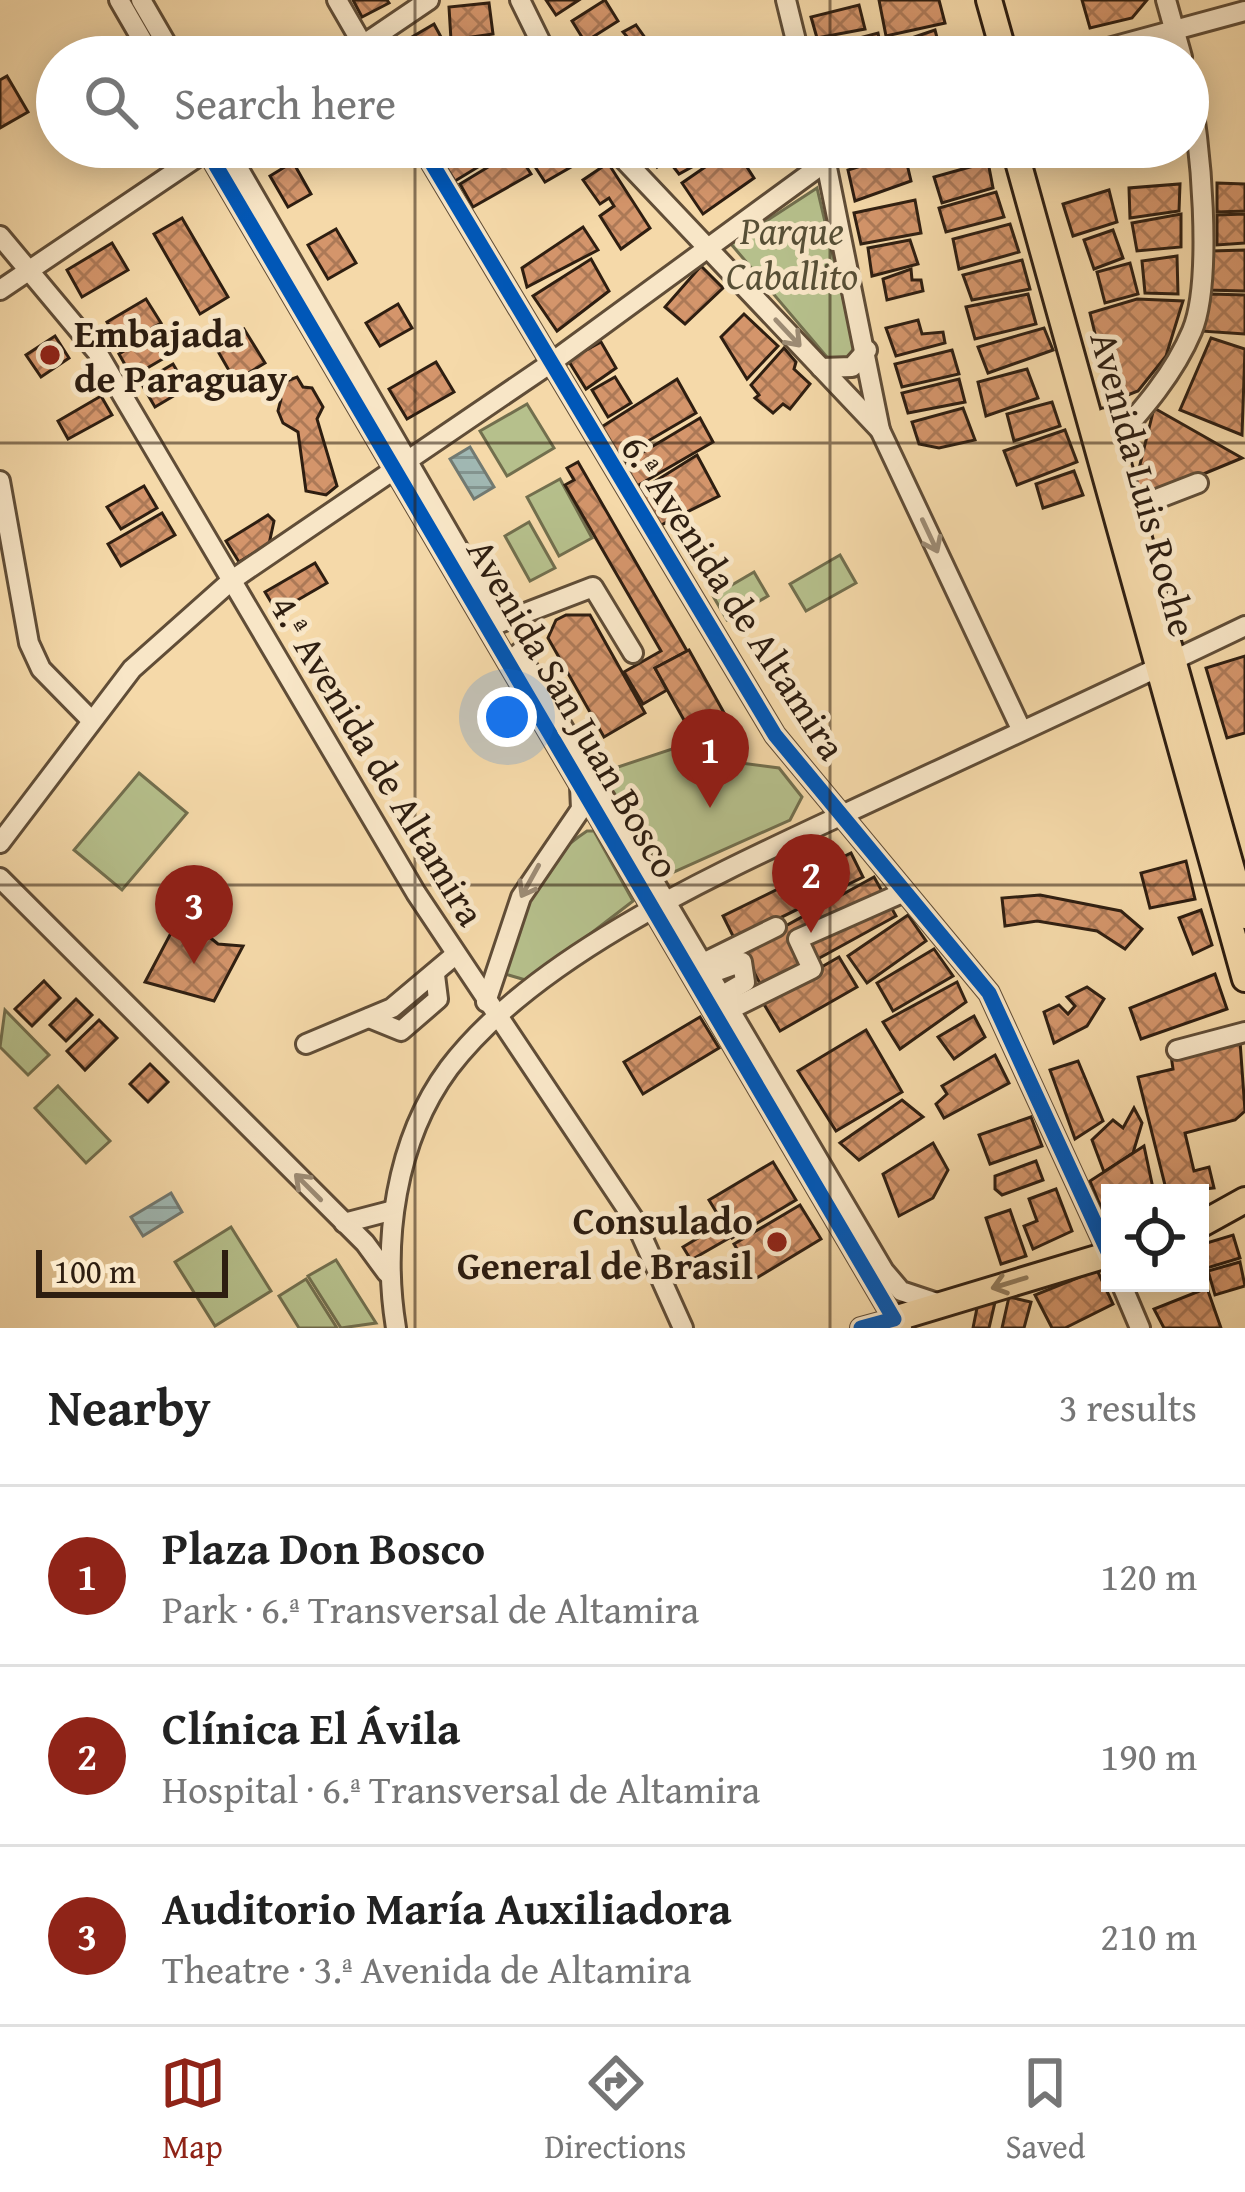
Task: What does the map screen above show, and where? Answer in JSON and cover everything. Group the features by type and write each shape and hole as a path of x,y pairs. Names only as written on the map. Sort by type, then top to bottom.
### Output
{"main road":[{"path":"973,0 983,36"},
{"path":"989,0 999,36"},
{"name":"Avenida Luis Roche","path":"1020,168 1165,663 1245,916"},
{"name":"Avenida Luis Roche","path":"1037,168 1131,509 1245,979"},
{"path":"1209,1220 1243,1199"},
{"path":"906,1320 1101,1257"}],"street":[{"path":"119,0 140,36"},
{"path":"141,0 162,36"},
{"path":"338,0 358,36"},
{"path":"385,36 429,0"},
{"path":"520,0 538,36"},
{"path":"786,0 795,36"},
{"path":"1166,0 1176,36"},
{"path":"1159,36 1245,10"},
{"path":"0,290 183,168"},
{"name":"Avenida San Juan Bosco","path":"224,168 401,461 870,1278 906,1320"},
{"name":"6.ª Avenida de Altamira","path":"434,168 548,365 776,735 989,993 1101,1235"},
{"path":"632,168 880,430"},
{"path":"0,843 132,669 232,580 548,365 806,168"},
{"path":"828,168 880,430 1021,729"},
{"path":"1112,444 1178,358 1200,302 1199,168"},
{"name":"4.ª Avenida de Altamira","path":"0,236 97,352 455,955 635,1221 683,1328"},
{"path":"821,368 852,367 867,350"},
{"path":"0,481 28,643 41,669 90,719"},
{"path":"1131,509 1198,483"},
{"path":"495,624 593,587 633,653"},
{"name":"Avenida San Juan Bosco","path":"495,624 579,781 705,969 893,1284 916,1299 954,1303"},
{"path":"491,1010 659,905 1245,626"},
{"path":"396,1328 387,1273 394,1210 421,1117 491,1010 521,897 581,809 579,781"},
{"path":"0,878 344,1223 387,1273"},
{"path":"725,1003 812,968 798,939 902,893"},
{"path":"705,969 776,927"},
{"path":"306,1043 369,1018 401,1031 414,1024 438,999 435,975 455,955"},
{"path":"705,969 742,962 746,982 725,1003"},
{"path":"1177,1050 1245,1032"},
{"path":"344,1223 394,1210"},
{"path":"850,1328 870,1311 870,1278"},
{"path":"1125,1292 1140,1328"},
{"path":"861,1328 906,1320"}],"green space":[{"name":"Parque Caballito","path":"817,188 855,349 847,361 832,363 731,244"},
{"path":"527,404 554,448 507,476 480,431"},
{"path":"560,479 592,538 559,556 527,497"},
{"path":"529,522 555,568 530,581 505,536"},
{"path":"840,555 856,583 806,611 790,584"},
{"path":"754,572 768,596 727,620 713,596"},
{"path":"681,746 718,760 779,768 802,797 790,820 667,875 605,779 612,769"},
{"path":"139,773 187,813 122,890 74,850"},
{"path":"587,831 594,831 633,901 529,981 505,974 540,877"},
{"path":"5,1010 49,1055 28,1075 0,1047"},
{"path":"58,1086 110,1141 86,1163 35,1108"},
{"path":"231,1227 271,1291 215,1326 175,1262"},
{"path":"336,1260 376,1323 341,1328 308,1276"},
{"path":"306,1279 337,1328 299,1328 279,1296"}],"water":[{"path":"470,447 494,487 474,499 450,459"},
{"path":"171,1193 182,1212 143,1236 131,1217"}],"building":[{"path":"353,0 387,0 389,3 362,17"},
{"path":"546,0 579,0 556,15"},
{"path":"605,0 618,21 594,36 581,36 572,21"},
{"path":"879,0 939,0 945,23 886,36"},
{"path":"1082,0 1147,0 1132,18 1090,28"},
{"path":"489,3 493,34 451,36 449,7"},
{"path":"859,5 865,29 816,36 811,17"},
{"path":"434,24 440,36 414,36"},
{"path":"636,25 644,36 626,36 623,32"},
{"path":"7,76 28,112 0,128 0,80"},
{"path":"283,168 296,168 311,194 288,207 270,176"},
{"path":"447,168 476,168 455,181"},
{"path":"486,168 527,168 531,174 473,207 460,184"},
{"path":"536,168 569,168 545,182"},
{"path":"601,168 611,168 650,228 621,249 600,216 614,206 609,198 600,204 583,180"},
{"path":"704,168 748,168 754,178 703,214 682,183"},
{"path":"908,168 911,181 855,201 848,170"},
{"path":"966,168 989,168 993,188 942,203 934,177"},
{"path":"1217,183 1245,184 1245,211 1217,212"},
{"path":"1180,184 1179,211 1130,218 1129,188"},
{"path":"1109,190 1117,222 1073,236 1063,204"},
{"path":"996,192 1004,217 946,232 939,208"},
{"path":"915,200 921,233 861,244 854,213"},
{"path":"1181,214 1181,247 1137,251 1132,223"},
{"path":"1245,214 1245,243 1217,245 1217,215"},
{"path":"182,218 228,297 200,314 154,234"},
{"path":"1010,224 1019,252 959,269 953,239"},
{"path":"583,227 598,250 527,287 522,268"},
{"path":"336,229 356,263 328,279 308,245"},
{"path":"1113,230 1123,258 1094,269 1084,240"},
{"path":"910,240 918,264 872,276 868,248"},
{"path":"112,243 128,270 82,297 67,270"},
{"path":"1245,250 1245,291 1207,290 1212,251"},
{"path":"1177,256 1178,294 1145,293 1142,261"},
{"path":"591,259 609,291 557,331 533,296"},
{"path":"1022,260 1030,289 972,300 963,275"},
{"path":"1130,263 1138,294 1105,303 1097,272"},
{"path":"701,266 723,288 685,324 665,307"},
{"path":"911,269 912,280 921,280 923,291 887,300 883,279"},
{"path":"1028,294 1036,324 975,339 966,307"},
{"path":"1210,294 1245,295 1245,334 1200,331"},
{"path":"146,299 161,323 121,346 107,322"},
{"path":"1137,299 1183,301 1166,356 1138,391 1120,398 1108,387 1090,313"},
{"path":"398,304 412,328 380,346 366,323"},
{"path":"744,314 778,346 747,379 721,337"},
{"path":"918,320 922,334 943,332 945,343 896,356 886,328"},
{"path":"1044,328 1053,350 988,373 978,347"},
{"path":"244,329 265,363 235,381 215,346"},
{"path":"153,334 166,357 132,377 119,354"},
{"path":"55,336 69,358 41,377 26,355"},
{"path":"1211,338 1245,349 1242,435 1180,410"},
{"path":"601,342 616,368 586,389 568,360"},
{"path":"784,348 796,362 794,369 810,384 790,409 783,404 773,413 755,398 759,395 751,385"},
{"path":"952,350 959,374 902,387 895,364"},
{"path":"436,362 454,392 407,419 389,389"},
{"path":"173,364 187,388 155,407 141,383"},
{"path":"1027,369 1038,398 986,416 978,382"},
{"path":"297,377 303,387 312,388 323,407 317,419 337,486 326,495 306,491 298,432 283,423 278,411 281,399 276,385"},
{"path":"615,377 631,403 608,417 592,390"},
{"path":"677,379 696,413 619,458 600,428"},
{"path":"959,379 965,402 908,413 902,393"},
{"path":"101,396 112,415 68,439 58,421"},
{"path":"1052,402 1060,426 1014,441 1007,414"},
{"path":"963,408 975,440 939,448 919,444 912,422"},
{"path":"1154,408 1242,458 1143,499 1136,481"},
{"path":"700,418 713,442 637,486 623,464"},
{"path":"1065,430 1077,462 1017,485 1004,451"},
{"path":"697,455 719,496 659,526 638,492"},
{"path":"578,462 687,651 655,668 667,690 643,704 624,672 661,651 565,485 574,480 567,468"},
{"path":"1074,471 1083,495 1043,508 1036,484"},
{"path":"144,486 157,508 121,529 107,507"},
{"path":"162,513 175,535 121,566 108,544"},
{"path":"268,515 274,521 269,544 239,562 226,541"},
{"path":"315,563 327,583 277,612 265,592"},
{"path":"590,615 645,713 604,737 548,638 556,620"},
{"path":"689,650 728,720 694,738 655,668"},
{"path":"1245,656 1245,733 1227,738 1206,668"},
{"path":"851,853 863,877 735,940 723,916"},
{"path":"1186,861 1195,899 1150,908 1141,873"},
{"path":"874,877 896,916 763,989 742,950"},
{"path":"1040,895 1121,911 1142,929 1125,949 1097,931 1037,921 1005,926 1002,898"},
{"path":"1201,910 1212,945 1193,954 1179,918"},
{"path":"181,914 218,944 243,946 214,1001 145,982"},
{"path":"908,915 926,941 867,983 848,956"},
{"path":"934,949 953,976 893,1011 877,983"},
{"path":"839,957 857,987 780,1031 762,1001"},
{"path":"1215,974 1227,1009 1141,1039 1130,1008"},
{"path":"44,981 60,998 32,1026 15,1009"},
{"path":"957,982 966,1002 900,1049 883,1022"},
{"path":"1087,987 1104,999 1087,1026 1054,1043 1044,1012 1059,1005 1068,1014 1075,1006 1067,997"},
{"path":"76,999 92,1015 66,1041 50,1025"},
{"path":"974,1016 985,1037 954,1059 938,1037"},
{"path":"700,1017 719,1048 643,1094 624,1062"},
{"path":"99,1020 117,1038 85,1070 67,1051"},
{"path":"866,1030 902,1092 836,1131 798,1071"},
{"path":"1240,1041 1245,1111 1235,1120 1185,1133 1194,1171 1209,1167 1214,1188 1165,1184 1138,1077 1173,1069 1171,1055"},
{"path":"995,1055 1009,1083 944,1118 936,1104 947,1094 942,1086"},
{"path":"1078,1061 1103,1121 1075,1139 1050,1070"},
{"path":"150,1064 168,1082 148,1102 130,1084"},
{"path":"902,1100 923,1117 859,1160 840,1143"},
{"path":"1134,1108 1142,1123 1133,1153 1104,1172 1092,1140 1113,1120 1123,1128"},
{"path":"1031,1117 1042,1146 990,1164 979,1135"},
{"path":"933,1143 948,1170 933,1198 899,1216 883,1174"},
{"path":"1144,1146 1152,1184 1101,1184 1101,1207 1090,1181"},
{"path":"1036,1161 1043,1180 1002,1195 995,1189 995,1176"},
{"path":"773,1162 796,1200 732,1238 709,1200"},
{"path":"1056,1189 1072,1231 1033,1249 1024,1226 1037,1221 1029,1199"},
{"name":"Consulado General de Brasil","path":"800,1205 821,1239 755,1279 734,1244"},
{"path":"1010,1210 1026,1256 1001,1264 986,1218"},
{"path":"718,1216 731,1237 691,1260 683,1247 703,1235 699,1228"},
{"path":"1233,1235 1240,1258 1209,1267 1209,1242"},
{"path":"1240,1262 1245,1286 1215,1295 1209,1271"},
{"path":"1097,1270 1101,1292 1107,1292 1113,1304 1065,1328 1052,1328 1035,1295"},
{"path":"1208,1292 1221,1328 1164,1328 1154,1309"},
{"path":"1009,1297 1031,1302 1024,1328 1002,1328"},
{"path":"979,1298 995,1302 989,1328 973,1328"}],"cycle path":[{"path":"217,168 894,1319 861,1328"},
{"path":"435,168 775,735 989,993 1101,1236"}],"place":[{"name":"Embajada de Paraguay","path":"50,355"},
{"name":"Plaza Don Bosco","path":"710,808"},
{"name":"Clínica El Ávila","path":"811,933"},
{"name":"Auditorio María Auxiliadora","path":"194,964"},
{"name":"Consulado General de Brasil","path":"777,1242"}]}
